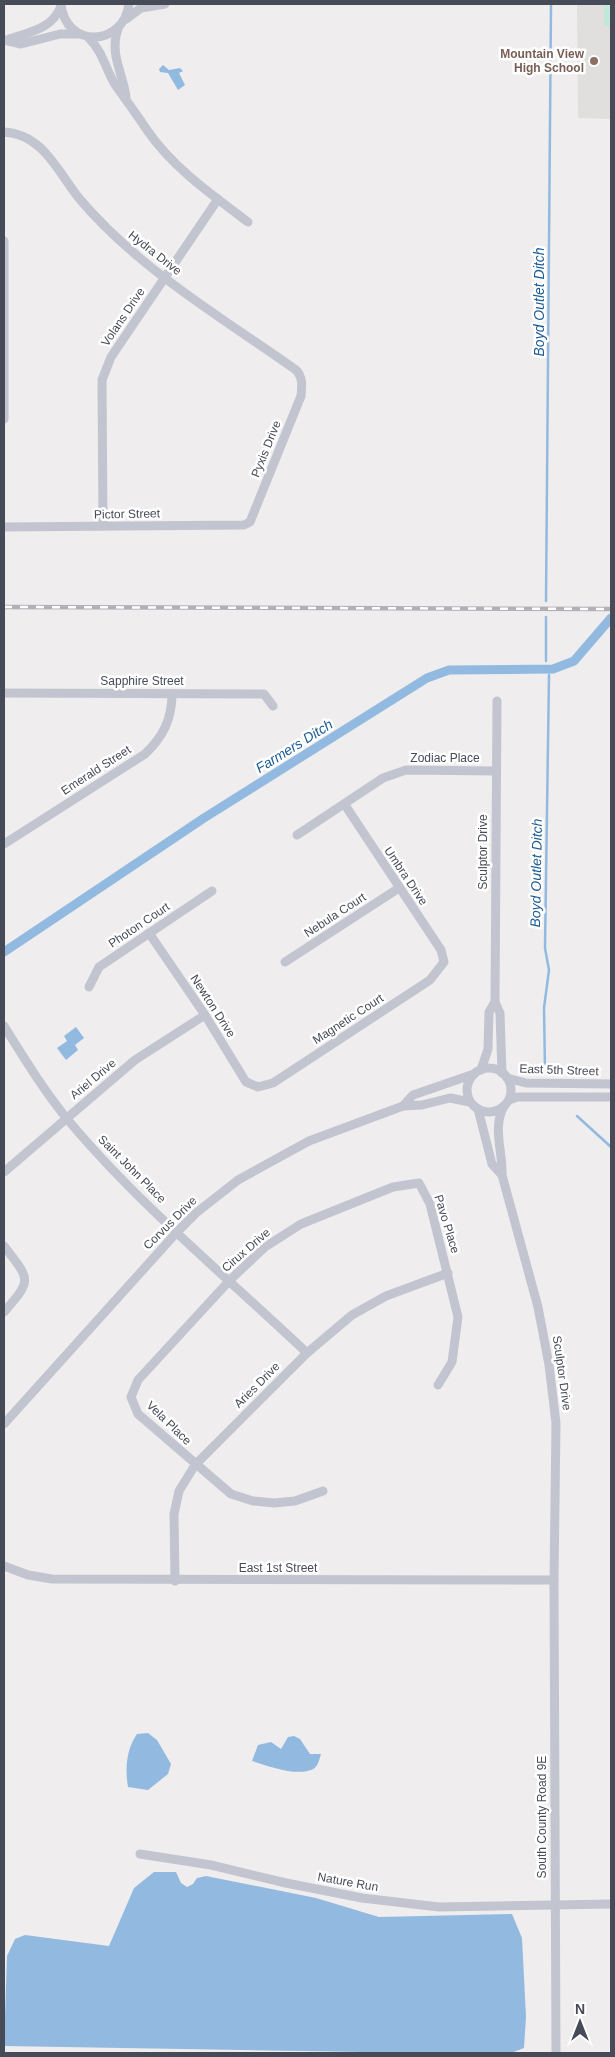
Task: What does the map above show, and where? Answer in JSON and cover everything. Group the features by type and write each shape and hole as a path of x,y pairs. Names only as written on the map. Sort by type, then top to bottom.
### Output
{"street":[{"path":"126,98 124,80 114,56 115,36 125,19 129,4"},
{"path":"125,19 141,8 165,4"},
{"path":"61,5 67,23 100,50 115,84 148,132 191,178 248,222"},
{"path":"5,40 45,26 53,20 61,5"},
{"path":"5,40 21,44 60,34 104,36 118,29"},
{"name":"Hydra Drive","path":"4,132 23,135 35,143 47,154 78,197 122,244 165,277 296,370 300,374 302,384"},
{"name":"Volans Drive","path":"103,526 102,380 111,357 218,199"},
{"path":"4,241 4,419"},
{"name":"Pyxis Drive","path":"250,522 301,396 302,384"},
{"name":"Pictor Street","path":"4,528 244,525 250,522"},
{"name":"Sapphire Street","path":"4,693 264,694 273,706"},
{"name":"Emerald Street","path":"4,844 145,754 156,743 165,729 172,711 172,694"},
{"name":"Sculptor Drive","path":"497,702 495,1002 500,1012 505,1076"},
{"name":"Zodiac Place","path":"297,835 384,778 406,770 496,771"},
{"name":"Umbra Drive","path":"345,805 441,950 444,962"},
{"name":"Nebula Court","path":"285,962 399,888"},
{"name":"Photon Court","path":"89,987 99,967 212,891"},
{"name":"Newton Drive","path":"149,934 205,1014 246,1082 258,1087"},
{"name":"Magnetic Court","path":"258,1087 273,1083 430,980 444,962"},
{"name":"Sculptor Drive","path":"478,1072 488,1049 489,1012 495,1002"},
{"name":"Ariel Drive","path":"4,1172 135,1060 205,1014"},
{"name":"Saint John Place","path":"5,1031 66,1118 104,1161 307,1353"},
{"path":"496,1070 505,1076 510,1085 506,1103 492,1112 478,1109 470,1102 467,1090 471,1078 478,1072 496,1070"},
{"name":"Corvus Drive","path":"403,1106 413,1095 478,1072"},
{"name":"East 5th Street","path":"505,1076 526,1083 611,1084"},
{"name":"East 5th Street","path":"506,1103 517,1097 611,1097"},
{"name":"Corvus Drive","path":"4,1424 177,1232 217,1196 269,1161 309,1141 403,1106 422,1105 450,1098 470,1102"},
{"name":"Sculptor Drive","path":"506,1103 500,1114 498,1130 503,1160 502,1175 538,1307 556,1423 554,1580"},
{"name":"Sculptor Drive","path":"478,1109 492,1164 502,1175"},
{"name":"Pavo Place","path":"419,1183 430,1204 458,1317 452,1362 438,1385"},
{"name":"Cirux Drive","path":"131,1396 138,1380 230,1280 265,1247 301,1224 393,1187 419,1183"},
{"path":"4,1246 22,1269 26,1281 22,1292 4,1312"},
{"name":"Aries Drive","path":"176,1581 174,1514 179,1491 195,1464 307,1353 352,1315 386,1296 448,1273"},
{"name":"Vela Place","path":"131,1396 138,1414 231,1494 253,1501 296,1501 324,1491"},
{"name":"East 1st Street","path":"4,1566 18,1572 52,1579 176,1581 554,1580"},
{"name":"South County Road 9E","path":"554,1580 556,2053"},
{"name":"Nature Run","path":"140,1854 211,1865 286,1883 362,1898 439,1908 611,1904"}],"shaded area":[{"name":"Mountain View High School","path":"577,4 611,4 611,119 578,118"}],"green space":[{"path":"604,4 611,4 611,26 604,26"}],"water":[{"path":"163,65 169,70 180,68 183,71 179,73 185,85 178,90 168,73 160,72 159,69"},
{"path":"76,1027 84,1038 75,1045 78,1050 66,1060 57,1048 67,1041 64,1036"},
{"path":"148,1733 157,1740 171,1764 168,1774 148,1790 128,1787 127,1767 133,1740 137,1734"},
{"path":"294,1736 300,1739 310,1754 321,1754 315,1768 305,1772 297,1772 273,1768 252,1761 258,1745 271,1742 281,1749 288,1737"},
{"path":"154,1872 176,1872 181,1883 187,1887 193,1884 197,1878 206,1876 316,1898 379,1917 512,1914 522,1938 526,2017 524,2048 511,2053 425,2053 4,2046 7,1956 15,1939 25,1935 109,1946 134,1888"}],"waterway":[{"name":"Boyd Outlet Ditch","path":"546,601 551,4"},
{"name":"Boyd Outlet Ditch","path":"546,617 546,661"},
{"name":"Farmers Ditch","path":"4,952 204,818 427,678 449,670 553,669 574,661 611,618"},
{"name":"Boyd Outlet Ditch","path":"545,1071 544,1008 549,970 545,948 549,675"},
{"name":"Boyd Outlet Ditch","path":"577,1116 611,1147"}],"railway":[{"path":"4,607 611,609"}],"place":[{"name":"Mountain View High School","path":"594,61"}]}
